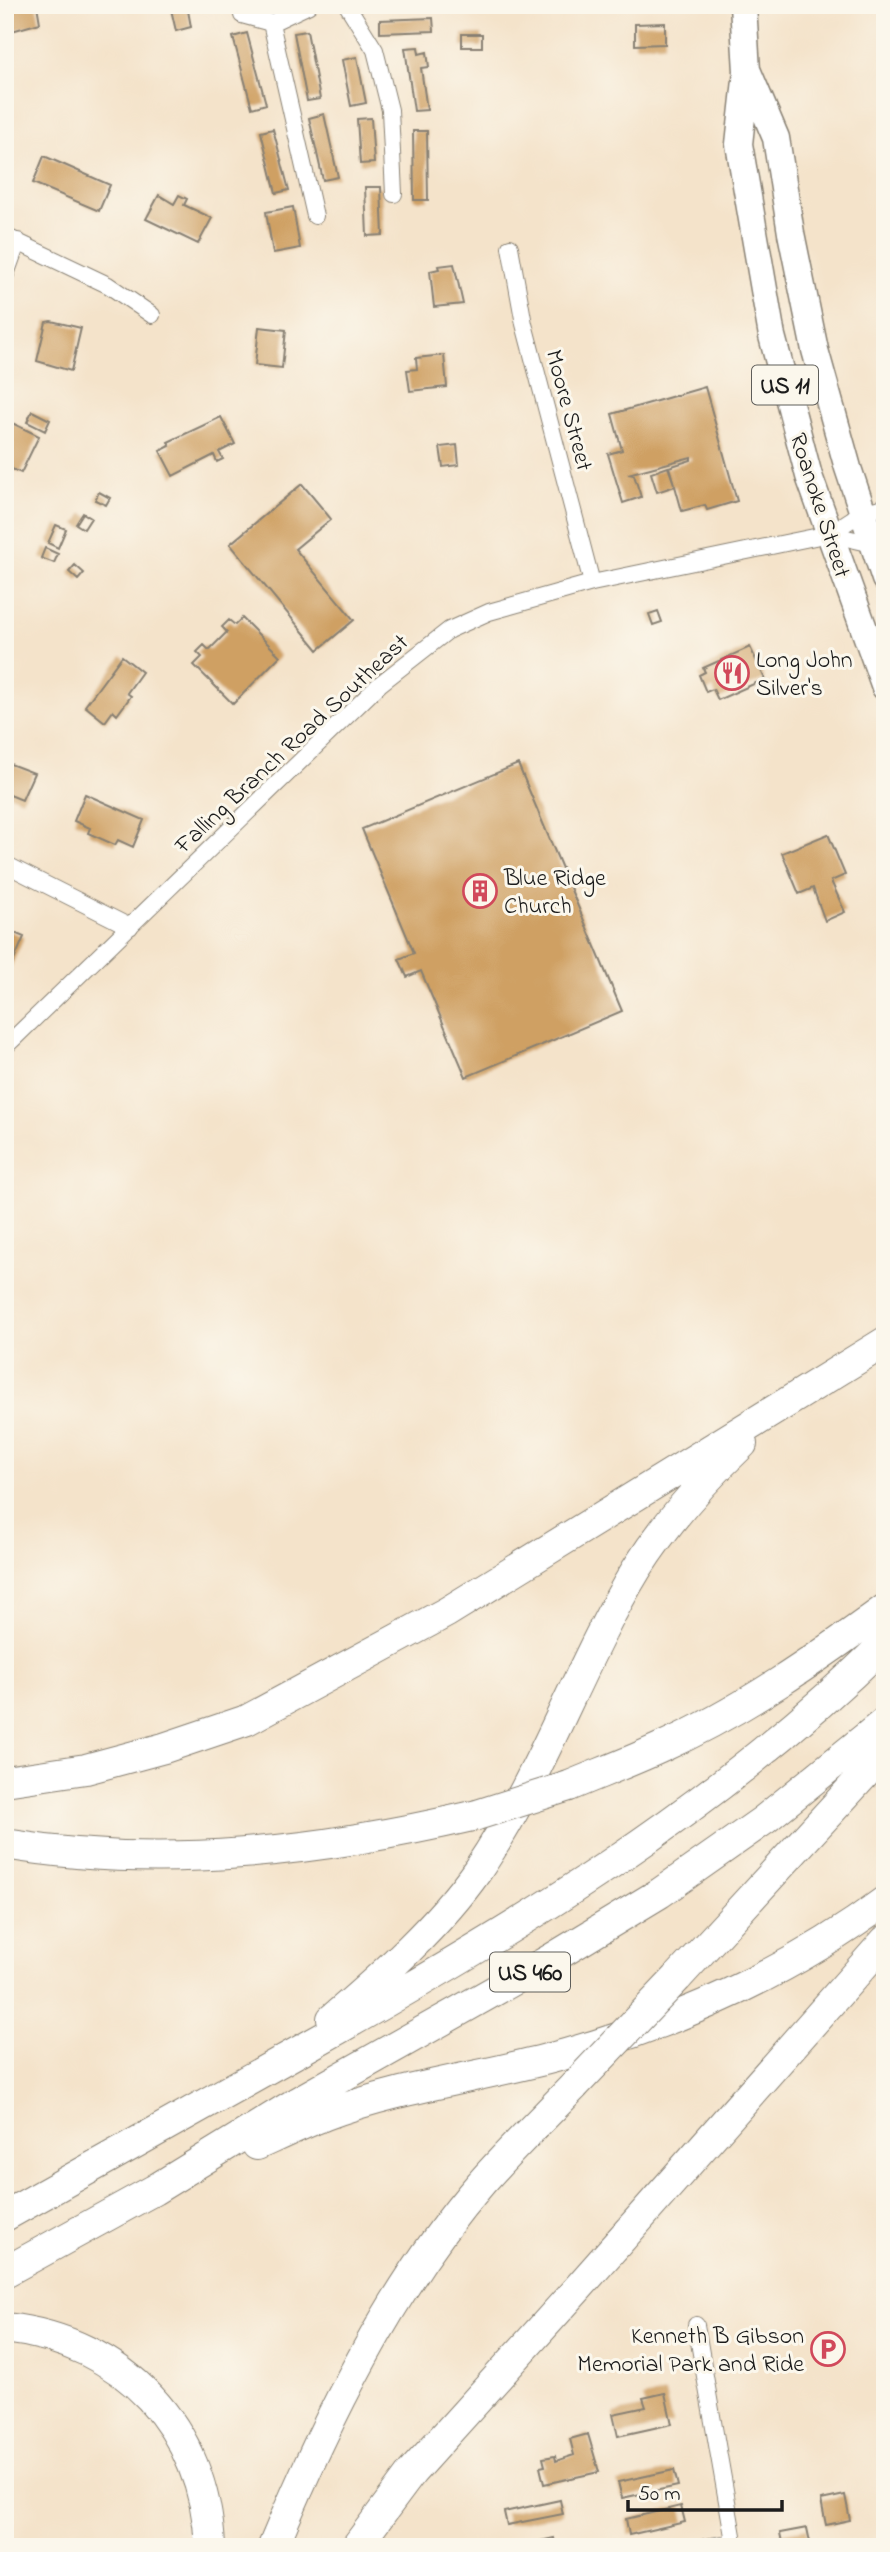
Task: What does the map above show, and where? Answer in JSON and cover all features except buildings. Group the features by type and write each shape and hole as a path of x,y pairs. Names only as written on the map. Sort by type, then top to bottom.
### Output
{"highway":[{"path":"5,1782 86,1769 164,1748 247,1720 447,1612 885,1342"},
{"path":"283,2060 346,2007 437,1920 476,1873 540,1765 606,1624 637,1569 708,1476 788,1400"},
{"path":"5,1844 120,1856 282,1851 382,1837 477,1815 569,1786 664,1746 743,1704 816,1659 885,1609"},
{"name":"US 460","path":"5,2216 468,1956 572,1892 659,1832 760,1756 885,1643"},
{"name":"US 460","path":"5,2272 154,2190 299,2101 551,1959 660,1893 764,1820 885,1722"},
{"path":"273,2547 311,2454 363,2356 425,2256 481,2183 677,1978 885,1752"},
{"path":"154,2190 326,2114 567,2053 668,2020 790,1963 853,1925 885,1901"},
{"path":"356,2547 412,2472 885,1941"},
{"path":"5,2328 41,2333 85,2349 118,2369 152,2399 176,2430 194,2465 207,2507 210,2547"}],"main road":[{"name":"Roanoke Street","path":"743,5 747,71 739,144 748,209 772,336 808,476 885,687"},
{"name":"Roanoke Street","path":"747,71 776,138 790,233 815,349 874,510 885,579"}],"street":[{"path":"240,5 242,15 271,23 309,5"},
{"path":"347,5 375,50 387,98 394,194"},
{"path":"271,23 315,216"},
{"path":"5,277 12,239 108,285 152,315"},
{"name":"Moore Street","path":"510,247 527,336 592,583"},
{"path":"829,534 874,510"},
{"path":"829,534 879,544"},
{"name":"Falling Branch Road Southeast","path":"5,1047 302,758 413,657 449,631 489,612 592,583 829,534"},
{"path":"5,864 131,927"},
{"path":"696,2325 734,2544 705,2547"}],"place":[{"name":"Long John Silver's","path":"732,673"},
{"name":"Blue Ridge Church","path":"480,891"},
{"name":"Kenneth B Gibson Memorial Park and Ride","path":"828,2349"}]}
